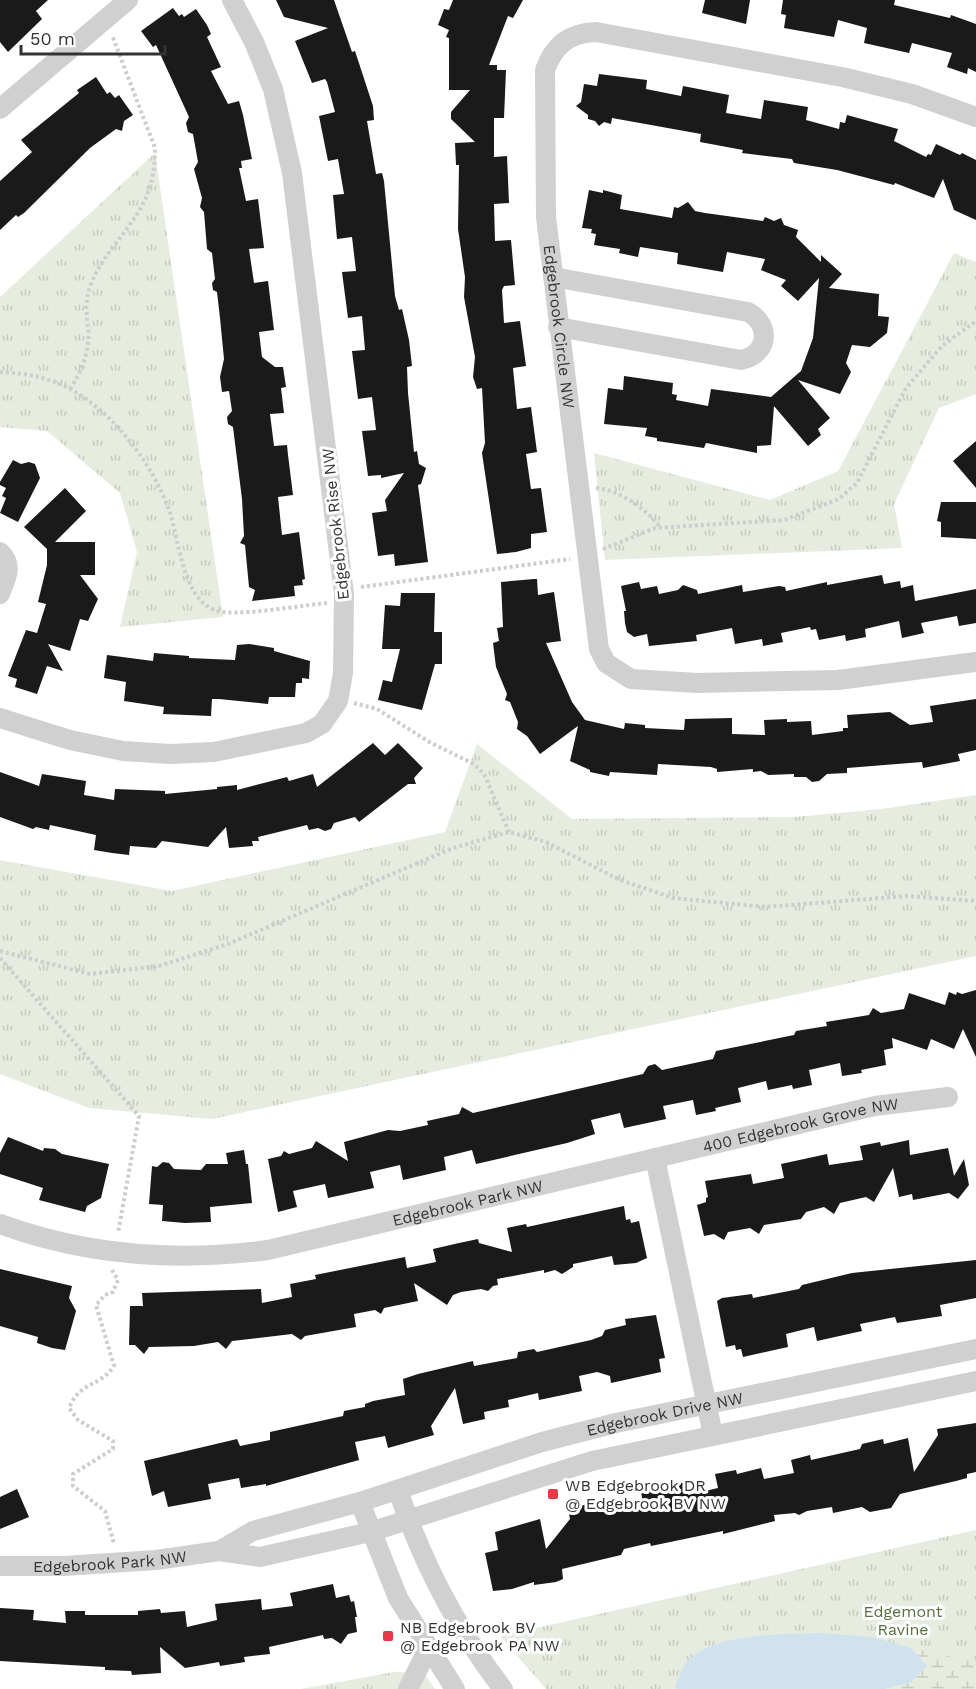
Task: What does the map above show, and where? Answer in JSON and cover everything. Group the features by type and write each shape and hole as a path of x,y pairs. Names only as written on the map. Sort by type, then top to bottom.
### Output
{"street":[{"path":"0,109 102,19 128,0"},
{"name":"Edgebrook Rise NW","path":"0,718 70,740 123,751 170,754 214,752 306,733 322,724 338,701 343,673 344,594 292,173 273,89 254,42 232,0"},
{"name":"Edgebrook Circle NW","path":"976,117 912,94 842,77 596,32 579,32 561,42 550,56 545,70 546,218 599,649 606,663 631,679 697,683 838,680 976,662"},
{"path":"553,277 748,312 760,321 765,335 760,350 755,355 741,360 558,327"},
{"path":"0,552 6,558 9,570 0,594"},
{"name":"400 Edgebrook Grove NW","path":"655,1158 874,1106 948,1097"},
{"path":"655,1158 713,1435"},
{"name":"Edgebrook Park NW","path":"0,1224 113,1261 215,1257 267,1250 655,1158"},
{"name":"Edgebrook Drive NW","path":"360,1502 542,1442 706,1404 976,1348"},
{"name":"Edgebrook Drive NW","path":"379,1529 480,1494 592,1461 976,1381"},
{"path":"398,1490 408,1520 444,1600 480,1658 503,1689"},
{"path":"360,1502 379,1529 398,1598 454,1689"},
{"name":"Edgebrook Park NW","path":"219,1551 253,1531 360,1502"},
{"name":"Edgebrook Park NW","path":"0,1566 64,1566 219,1551 260,1557 379,1529"},
{"path":"408,1689 428,1649"}],"path":[{"path":"70,389 85,361 88,330 85,311 90,285 141,206 149,189 155,161 155,148 147,126 114,38 102,19"},
{"path":"0,372 39,377 70,389 107,416 139,454 168,508 184,566 200,601 217,612 228,613 328,602 364,586 588,555 660,527 700,527 784,520 839,499 857,483 906,388 942,346 976,321"},
{"path":"578,487 600,488 637,505 648,512 660,527"},
{"path":"338,701 377,709 431,743 474,764 484,774 508,832"},
{"path":"0,951 90,974 159,966 228,944 453,848 508,832 546,842 620,880 673,898 765,907 907,896 976,901"},
{"path":"0,958 139,1116 113,1261 118,1280 113,1292 105,1295 96,1305 114,1366 108,1376 75,1393 69,1408 78,1420 113,1441 113,1449 73,1474 73,1486 105,1510 119,1562"}],"green space":[{"path":"155,153 223,617 120,627 137,552 120,493 47,431 0,427 0,297"},
{"path":"954,253 976,262 976,394 939,408 894,504 902,548 605,560 594,453 770,500 838,471"},
{"path":"477,744 572,819 795,817 881,809 976,795 976,956 212,1119 89,1108 0,1074 0,860 172,891 445,832"},
{"name":"Edgemont Ravine","path":"976,1530 976,1689 546,1689 500,1636"},
{"path":"911,1648 976,1662 976,1689 884,1689 911,1682 927,1666"},
{"path":"394,1672 424,1673 435,1689 301,1689"}],"water":[{"path":"821,1633 872,1637 911,1648 927,1666 911,1682 884,1689 676,1689 675,1685 688,1661 699,1652 714,1645 751,1637"}],"building":[{"path":"0,0 48,0 36,11 42,19 8,52 0,42"},
{"path":"276,0 334,0 352,52 355,51 373,106 374,120 367,121 376,174 382,173 384,181 395,296 399,310 402,309 409,340 412,366 407,367 408,393 414,452 417,451 419,464 426,468 421,484 418,485 428,562 395,566 394,554 378,556 372,513 387,511 385,500 404,473 381,478 381,475 368,476 362,431 376,430 372,397 358,399 352,351 365,350 362,316 348,318 342,272 356,271 352,237 337,239 333,195 344,194 338,159 328,161 319,116 335,112 327,82 325,79 312,83 295,41 328,28 284,17"},
{"path":"453,0 523,0 513,18 508,16 489,65 497,65 497,70 506,70 504,118 494,118 494,157 507,156 509,203 494,204 495,241 511,240 515,285 504,286 502,290 504,323 520,321 526,366 513,368 517,409 531,407 537,452 526,454 531,489 541,488 547,532 531,534 531,548 497,554 482,453 485,443 482,388 477,389 473,377 475,357 464,297 465,277 458,229 459,165 456,165 455,143 475,142 451,119 451,112 470,90 449,90 449,38 446,37 449,30 438,25 444,9 449,10"},
{"path":"705,0 750,0 746,24 702,13"},
{"path":"783,0 895,0 894,5 950,18 951,15 976,24 976,72 968,68 967,74 947,67 952,53 912,43 909,53 864,43 867,28 838,20 834,37 784,28 786,15 781,14"},
{"path":"173,8 179,16 182,14 184,17 196,9 207,25 211,34 207,37 221,67 211,71 228,104 239,101 243,115 252,159 241,161 242,168 239,168 246,201 258,199 264,248 249,249 254,283 268,281 274,330 259,332 262,357 275,367 283,367 286,387 281,388 284,413 270,414 274,446 287,445 293,495 278,497 282,535 299,532 305,579 302,580 303,585 294,586 295,596 252,601 255,590 249,587 245,545 240,543 244,536 242,499 233,427 228,424 227,417 232,411 229,391 222,392 220,377 224,359 220,318 217,292 213,290 212,283 215,279 212,253 207,249 204,212 200,207 202,198 194,169 198,162 193,134 188,132 186,123 189,117 156,45 153,47 141,31"},
{"path":"599,74 647,80 646,89 681,96 683,86 729,95 726,113 761,119 764,100 808,107 806,120 839,129 840,122 845,123 847,115 898,129 894,141 926,157 928,154 931,155 936,144 960,155 962,153 976,160 976,220 954,210 943,179 934,198 895,183 894,185 837,170 794,163 792,159 742,153 743,150 700,142 701,134 612,118 611,124 604,122 599,126 595,121 588,119 588,115 576,106 581,102 584,84 597,86"},
{"path":"96,77 107,94 110,92 115,98 119,95 133,115 124,121 122,131 116,129 90,148 24,213 18,217 16,215 0,230 0,181 32,152 21,140 79,93 77,90"},
{"path":"589,190 603,193 603,190 622,195 620,209 672,218 674,207 678,208 688,202 695,211 705,213 763,221 765,217 774,221 781,218 784,225 798,230 796,237 821,262 821,255 842,274 829,288 879,294 878,316 889,317 887,333 870,347 852,345 846,363 851,372 840,394 798,380 830,418 818,429 821,435 808,446 774,406 771,445 757,446 757,453 706,443 704,448 657,441 657,438 645,436 647,428 604,424 608,388 623,390 624,376 673,383 672,394 677,395 676,400 708,406 711,389 771,397 801,371 813,338 819,278 798,301 781,286 786,280 761,270 765,259 727,252 723,272 677,264 678,253 640,247 638,257 619,253 620,249 594,245 596,234 591,233 592,229 582,228"},
{"path":"976,441 976,488 953,461"},
{"path":"13,460 21,464 29,462 35,464 40,478 18,522 0,513 6,498 2,496 6,488 0,485 0,482"},
{"path":"65,488 86,511 55,542 95,542 95,575 80,575 98,599 88,621 80,619 70,651 48,644 63,671 47,666 37,694 15,687 17,679 8,676 26,630 37,633 46,604 38,602 47,565 47,549 24,527"},
{"path":"941,502 976,502 976,539 941,537 941,522 937,521"},
{"path":"882,575 884,584 900,581 901,588 913,585 915,601 976,589 976,623 959,626 957,616 921,623 924,633 902,638 899,621 865,629 866,637 846,641 845,635 819,640 816,629 811,630 810,627 781,633 783,642 763,646 762,639 735,644 732,628 696,635 697,641 649,646 647,634 634,637 627,632 625,623 624,611 626,611 621,586 639,582 641,589 657,586 659,594 678,590 683,585 697,590 698,594 742,585 743,592 779,586 785,587 786,591 827,582 827,585"},
{"path":"537,579 538,595 554,592 561,641 546,643 572,702 585,720 624,729 625,723 645,725 645,728 684,730 685,719 732,718 732,734 765,735 764,720 787,719 787,722 811,721 812,735 843,731 843,728 848,728 847,715 890,712 910,725 933,722 930,706 976,699 976,750 958,754 960,761 923,768 922,762 847,768 847,773 827,774 819,781 812,782 806,777 794,777 794,774 768,775 761,771 753,772 753,769 717,772 717,769 711,767 658,764 657,775 610,772 609,776 590,772 570,761 578,726 540,754 527,736 517,729 518,722 510,702 505,700 507,694 496,667 493,643 499,641 497,628 503,627 501,582"},
{"path":"401,593 435,593 434,632 442,632 442,664 435,664 422,710 378,700 383,680 392,682 400,649 382,649 385,605 400,606"},
{"path":"249,644 274,648 274,651 310,661 309,679 302,678 302,683 296,683 295,697 269,697 268,704 212,699 211,716 163,714 164,707 124,701 126,682 104,678 107,655 153,661 154,653 189,656 189,658 235,660 237,645"},
{"path":"373,743 385,755 398,743 423,768 414,778 416,784 408,784 359,822 355,817 334,823 331,829 325,831 318,828 309,830 307,825 258,837 259,841 252,841 253,846 229,848 226,827 208,847 162,841 156,848 130,846 129,855 94,850 96,835 50,825 49,830 36,827 33,829 0,817 0,772 39,786 42,774 86,781 84,795 114,800 115,789 165,791 165,794 237,785 237,790 287,777 289,781 313,774 317,787"},
{"path":"976,990 976,1057 963,1029 954,1049 931,1039 927,1050 892,1038 893,1048 884,1050 886,1065 861,1070 862,1073 842,1076 840,1063 809,1070 812,1085 793,1089 792,1085 768,1090 766,1081 738,1088 741,1102 715,1108 716,1111 696,1115 693,1100 663,1106 666,1119 624,1128 620,1113 591,1120 595,1134 567,1143 476,1164 472,1150 444,1157 446,1170 403,1180 400,1165 370,1172 374,1188 328,1198 325,1184 293,1191 297,1207 278,1212 268,1159 281,1156 284,1151 289,1154 312,1148 316,1141 348,1161 344,1142 388,1130 400,1131 428,1125 427,1121 459,1114 462,1107 473,1113 643,1074 648,1066 655,1064 662,1070 713,1059 716,1051 794,1035 796,1031 827,1026 826,1022 869,1015 873,1008 881,1013 904,1009 909,993 945,1005 949,992 956,995 957,992 962,994"},
{"path":"8,1137 43,1151 44,1148 55,1149 62,1154 109,1164 101,1198 87,1206 85,1212 39,1200 43,1188 0,1174 0,1153"},
{"path":"909,1140 910,1155 948,1148 954,1176 964,1159 969,1185 958,1199 949,1193 913,1200 912,1194 899,1197 893,1168 874,1202 866,1197 840,1203 834,1214 824,1207 806,1212 801,1219 764,1225 759,1234 750,1228 728,1232 724,1240 714,1234 704,1236 697,1205 706,1202 708,1197 705,1181 751,1174 753,1184 784,1178 781,1164 827,1154 829,1165 863,1160 860,1146 880,1142 881,1146"},
{"path":"244,1150 246,1164 248,1164 252,1203 210,1207 211,1222 185,1223 162,1221 163,1205 149,1204 152,1166 157,1167 163,1162 169,1163 174,1169 201,1170 206,1164 228,1164 226,1153"},
{"path":"624,1206 626,1220 630,1219 631,1223 639,1221 647,1258 636,1263 614,1265 612,1256 573,1264 573,1267 562,1274 555,1270 544,1273 544,1270 497,1279 498,1285 488,1291 481,1289 461,1292 453,1295 447,1305 414,1283 418,1301 384,1308 381,1314 375,1310 354,1314 356,1327 305,1336 301,1340 292,1334 232,1341 226,1349 218,1342 194,1346 149,1347 144,1354 135,1345 129,1345 130,1306 143,1306 142,1293 261,1289 262,1303 292,1297 290,1284 316,1279 315,1275 405,1257 407,1268 436,1262 433,1249 478,1239 479,1243 512,1252 507,1228 526,1224 527,1227"},
{"path":"976,1260 976,1298 940,1305 942,1316 897,1323 895,1317 860,1324 862,1331 817,1341 814,1327 786,1334 788,1347 743,1357 741,1349 736,1350 735,1345 726,1347 717,1301 722,1298 752,1294 753,1298 799,1289 802,1285 852,1273"},
{"path":"0,1269 72,1286 69,1298 76,1311 65,1350 37,1343 38,1337 0,1326"},
{"path":"656,1315 665,1358 659,1359 661,1372 611,1383 610,1376 597,1372 579,1376 582,1391 539,1400 538,1393 508,1400 509,1407 484,1412 485,1419 463,1424 455,1388 431,1426 434,1435 388,1448 385,1436 355,1442 359,1460 266,1486 266,1484 241,1488 239,1478 208,1484 211,1499 168,1507 164,1491 152,1496 144,1461 237,1439 240,1446 270,1440 270,1432 343,1416 344,1411 365,1407 365,1404 373,1401 405,1395 403,1379 418,1374 473,1361 474,1366 517,1358 518,1352 534,1349 537,1352 591,1340 602,1336 605,1330 626,1325 625,1319"},
{"path":"976,1423 976,1472 967,1474 967,1478 900,1494 891,1508 870,1512 862,1507 833,1513 832,1507 807,1511 799,1515 795,1513 774,1515 775,1521 723,1534 723,1531 651,1546 650,1543 624,1549 621,1555 562,1569 563,1579 556,1582 534,1585 534,1582 512,1589 493,1591 485,1553 498,1550 495,1532 540,1519 546,1549 570,1519 568,1509 611,1498 613,1509 643,1503 641,1492 686,1482 688,1495 718,1488 715,1474 736,1470 737,1474 761,1468 764,1479 794,1473 791,1460 810,1455 811,1460 860,1449 862,1444 883,1439 884,1444 908,1438 914,1472 938,1435 937,1429"},
{"path":"17,1489 29,1517 0,1529 0,1497"},
{"path":"333,1584 336,1598 349,1595 351,1602 354,1601 357,1617 355,1617 357,1632 348,1634 341,1644 332,1638 324,1639 323,1635 269,1647 270,1654 244,1657 245,1662 220,1666 219,1662 185,1668 160,1647 161,1673 132,1675 131,1671 105,1670 105,1667 0,1661 0,1608 34,1610 33,1620 66,1623 65,1611 85,1611 85,1615 138,1615 138,1611 160,1609 161,1613 185,1611 187,1627 217,1620 215,1604 261,1599 262,1610 293,1606 290,1593"}],"place":[{"name":"WB Edgebrook DR @ Edgebrook BV NW","path":"553,1494"},
{"name":"NB Edgebrook BV @ Edgebrook PA NW","path":"388,1636"}]}
